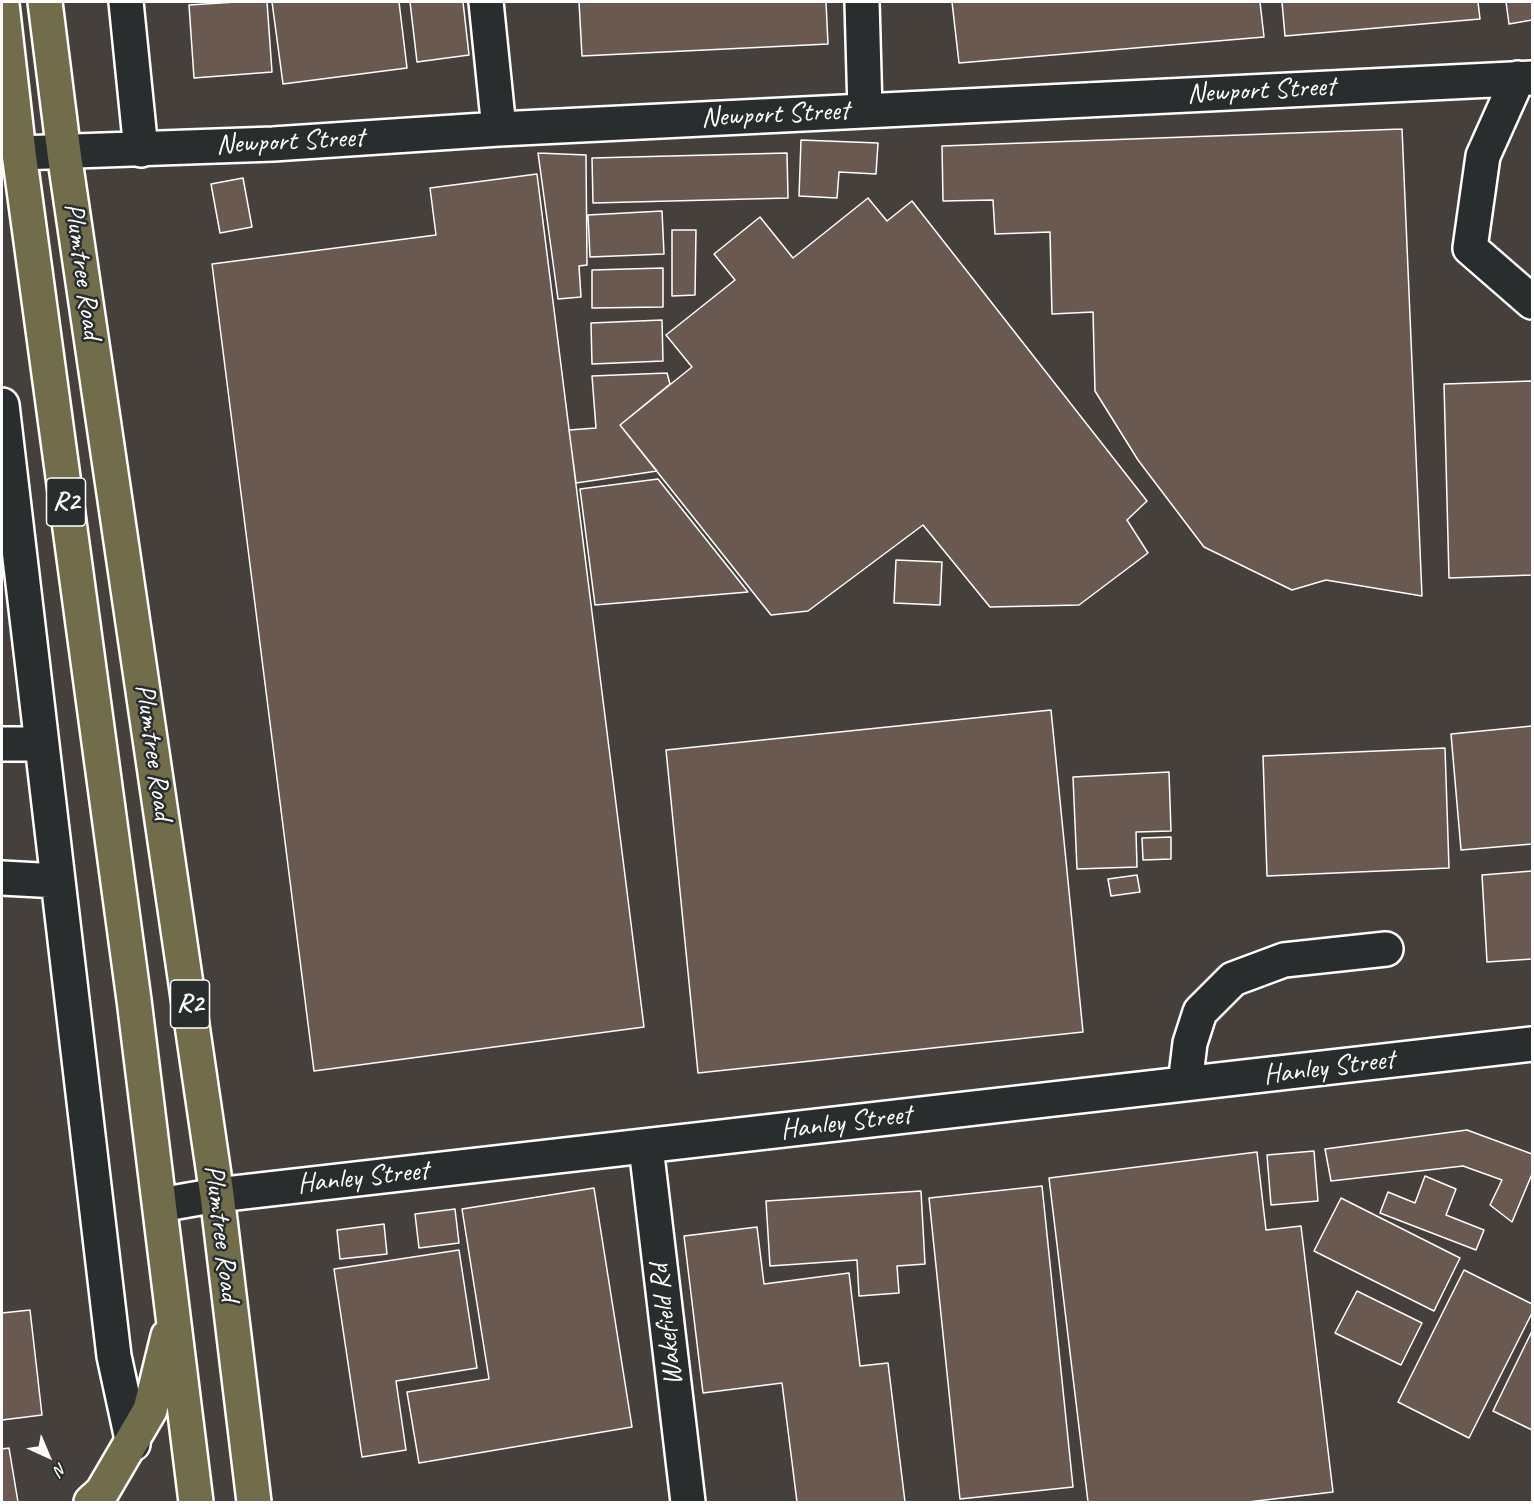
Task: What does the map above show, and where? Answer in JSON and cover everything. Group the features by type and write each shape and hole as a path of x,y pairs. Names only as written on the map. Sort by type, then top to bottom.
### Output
{"highway":[{"name":"Plumtree Road","path":"45,2 64,153 217,1195 254,1503"},
{"name":"Plumtree Road","path":"2,4 19,153 160,1204 196,1503"},
{"path":"91,1503 102,1492 133,1444 150,1410 173,1315"},
{"path":"240,1503 250,1468"}],"street":[{"path":"126,2 141,150"},
{"path":"486,2 499,129"},
{"path":"862,2 865,111"},
{"name":"Newport Street","path":"19,153 141,150 499,129 1525,78"},
{"path":"1525,78 1482,156 1470,248 1533,302"},
{"path":"2,405 114,1356 133,1444"},
{"path":"2,744 41,744"},
{"path":"2,878 58,881"},
{"path":"1185,1084 1190,1043 1200,1012 1233,979 1284,960 1386,949"},
{"name":"Hanley Street","path":"160,1204 217,1195 1533,1044"},
{"name":"Wakefield Rd","path":"646,1147 688,1503"}],"shaded area":[{"path":"2,2 1532,2 1532,1502 2,1502"}],"building":[{"path":"267,2 272,72 194,78 189,5"},
{"path":"272,2 399,2 407,68 283,84"},
{"path":"410,2 463,2 469,55 417,62"},
{"path":"579,2 826,2 828,44 582,56"},
{"path":"952,2 1260,2 1264,37 959,63"},
{"path":"1282,2 1478,2 1480,19 1285,36"},
{"path":"1506,2 1532,2 1532,20 1509,24"},
{"path":"1402,129 1422,596 1326,580 1292,590 1204,547 1138,460 1095,391 1093,312 1052,314 1050,232 995,234 993,200 943,201 942,146"},
{"path":"801,140 878,143 876,174 839,172 837,198 799,196"},
{"path":"538,153 586,155 587,265 579,266 581,297 558,299"},
{"path":"787,153 788,198 593,203 592,158"},
{"path":"537,174 644,1027 314,1071 212,264 436,235 430,188"},
{"path":"243,178 252,227 220,233 211,184"},
{"path":"868,198 887,221 912,201 1147,501 1127,520 1148,553 1079,605 990,607 923,525 808,611 771,615 620,425 692,367 666,335 735,280 714,254 760,217 793,258"},
{"path":"662,211 664,254 590,257 588,215"},
{"path":"672,230 696,230 695,295 672,296"},
{"path":"663,268 663,307 592,308 592,270"},
{"path":"662,320 663,361 592,364 591,323"},
{"path":"667,373 670,384 620,425 657,471 576,483 569,430 596,428 592,376"},
{"path":"1532,381 1532,575 1449,578 1444,384"},
{"path":"658,479 748,592 595,605 580,489"},
{"path":"896,560 942,562 940,605 894,603"},
{"path":"1051,710 1083,1032 698,1073 666,750"},
{"path":"1532,726 1532,844 1461,850 1451,734"},
{"path":"1445,748 1449,868 1267,876 1263,756"},
{"path":"1169,772 1171,831 1136,832 1137,867 1077,869 1073,777"},
{"path":"1171,837 1171,859 1143,860 1142,838"},
{"path":"1532,871 1532,959 1487,962 1482,875"},
{"path":"1137,875 1140,892 1111,896 1108,879"},
{"path":"1467,1130 1532,1154 1532,1174 1512,1222 1490,1205 1502,1180 1463,1166 1331,1181 1325,1149"},
{"path":"1314,1151 1318,1201 1271,1205 1267,1155"},
{"path":"1257,1152 1266,1230 1301,1226 1333,1492 1248,1502 1088,1502 1049,1178"},
{"path":"1425,1176 1456,1189 1446,1215 1484,1230 1476,1250 1380,1213 1388,1192 1415,1203"},
{"path":"1042,1186 1073,1487 960,1499 929,1198"},
{"path":"594,1188 632,1427 419,1463 407,1392 489,1379 462,1209"},
{"path":"921,1191 925,1264 897,1266 899,1293 859,1296 857,1260 770,1266 766,1201"},
{"path":"1341,1198 1460,1258 1434,1311 1314,1251"},
{"path":"455,1209 459,1243 419,1248 415,1214"},
{"path":"384,1224 387,1254 340,1259 337,1230"},
{"path":"757,1227 764,1284 849,1273 860,1366 888,1363 905,1502 797,1502 782,1383 703,1393 684,1236"},
{"path":"459,1250 477,1368 396,1381 406,1450 362,1457 334,1269"},
{"path":"1464,1270 1532,1304 1532,1313 1469,1438 1398,1402"},
{"path":"1357,1291 1422,1323 1401,1365 1335,1333"},
{"path":"30,1310 42,1415 2,1420 2,1313"},
{"path":"1532,1331 1532,1430 1493,1411"},
{"path":"9,1448 18,1502 2,1502 2,1449"}]}
